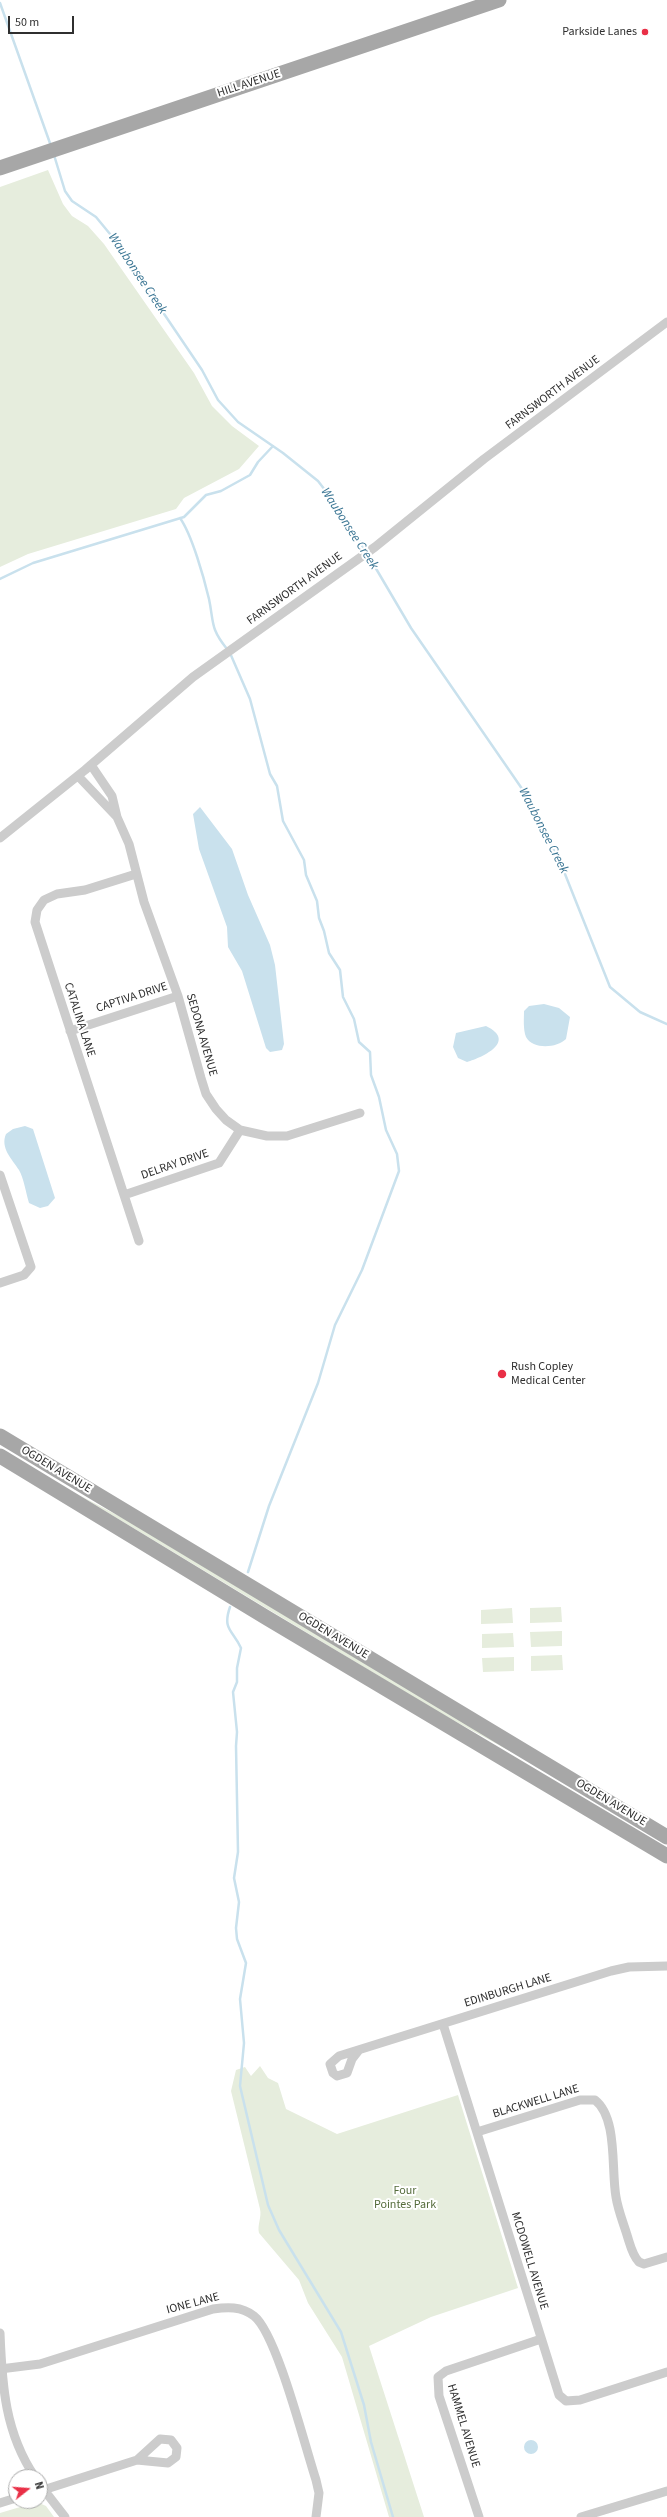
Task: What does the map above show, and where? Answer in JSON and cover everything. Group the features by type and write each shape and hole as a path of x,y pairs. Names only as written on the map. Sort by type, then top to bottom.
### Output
{"main road":[{"name":"HILL AVENUE","path":"0,168 499,0"},
{"name":"OGDEN AVENUE","path":"2,1442 667,1837"},
{"name":"OGDEN AVENUE","path":"0,1456 266,1618 667,1856"}],"street":[{"name":"FARNSWORTH AVENUE","path":"0,838 78,776 193,677 375,547 484,459 667,322"},
{"name":"SEDONA AVENUE","path":"91,765 109,790 117,817 129,844 144,902 178,996 206,1094 226,1120 240,1130 267,1136 287,1136 360,1113"},
{"name":"SEDONA AVENUE","path":"78,776 117,817"},
{"name":"CATALINA LANE","path":"136,874 85,890 57,894 44,900 37,910 35,922 139,1241"},
{"name":"CAPTIVA DRIVE","path":"70,1031 178,996"},
{"name":"DELRAY DRIVE","path":"124,1196 219,1163 240,1130"},
{"path":"0,1175 31,1267 24,1275 0,1283"},
{"name":"EDINBURGH LANE","path":"359,2050 611,1971 645,1966 667,1966"},
{"name":"MCDOWELL AVENUE","path":"443,2024 559,2395 566,2401 580,2400 667,2372"},
{"name":"BLACKWELL LANE","path":"476,2132 580,2100 595,2100 602,2109 607,2121 613,2157 616,2196 632,2252 639,2262 644,2264 667,2257"},
{"name":"IONE LANE","path":"1,2369 40,2364 213,2309 234,2308 243,2310 258,2320 272,2344 316,2480 319,2499 316,2517"},
{"path":"0,2333 1,2369 9,2422 21,2454 30,2469"},
{"name":"HAMMEL AVENUE","path":"479,2517 440,2396 438,2377 446,2371 541,2339"},
{"path":"48,2486 137,2460"},
{"path":"581,2517 667,2491"},
{"path":"48,2496 65,2517"}],"green space":[{"path":"48,170 63,204 72,216 88,226 104,244 194,373 212,406 232,426 259,446 239,469 184,498 176,509 28,554 0,567 0,187"},
{"path":"77,1494 153,1534 517,1755 440,1713"},
{"path":"561,1607 562,1622 530,1623 530,1608"},
{"path":"512,1608 513,1623 481,1624 481,1610"},
{"path":"562,1631 562,1646 531,1647 530,1632"},
{"path":"513,1633 514,1647 482,1648 482,1634"},
{"path":"562,1655 563,1670 531,1671 531,1656"},
{"path":"514,1657 514,1671 483,1672 482,1658"},
{"name":"Four Pointes Park","path":"260,2066 268,2078 278,2083 286,2109 337,2134 458,2095 518,2288 431,2317 369,2346 424,2517 389,2517 342,2357 308,2303 299,2280 259,2233 260,2209 231,2091 236,2070 245,2067 251,2076"},
{"path":"13,2509 48,2509 54,2517 0,2517 0,2513"}],"water":[{"path":"200,807 232,849 248,895 270,945 275,965 284,1044 282,1050 270,1052 266,1048 242,971 228,947 227,927 199,849 193,814"},
{"path":"544,1004 559,1008 570,1017 566,1039 551,1046 539,1046 534,1044 529,1041 524,1031 524,1011 529,1006"},
{"path":"486,1026 495,1032 498,1037 498,1043 494,1048 482,1056 467,1062 458,1058 453,1047 456,1033"},
{"path":"25,1126 33,1129 55,1198 48,1206 40,1208 29,1203 21,1174 8,1153 5,1144 6,1134 13,1129"},
{"path":"531,2440 536,2442 538,2447 536,2452 531,2454 526,2452 524,2447 526,2442"}],"waterway":[{"name":"Waubonsee Creek","path":"0,3 51,146"},
{"name":"Waubonsee Creek","path":"54,155 65,191 72,201 96,217 110,234 202,370 218,400 238,422 283,453 318,481 345,516 365,551"},
{"path":"0,579 33,563 184,517 206,495 221,491 250,475 258,462 273,446"},
{"path":"180,518 189,535 201,569 215,630 227,649"},
{"name":"Waubonsee Creek","path":"368,555 411,628 527,796 563,869 610,987 640,1012 667,1024"},
{"path":"230,653 250,699 270,774 277,786 283,821 304,860 306,875 317,901 319,918 324,931 329,953 340,970 343,997 354,1019 359,1042 370,1052 371,1075 379,1097 386,1130 397,1154 399,1171 362,1270 335,1325 318,1383 269,1506 248,1572"},
{"path":"230,1607 227,1621 228,1625 241,1648 237,1668 237,1682 233,1692 237,1732 238,1852 234,1878 239,1902 236,1928 237,1939 246,1963 240,1999 244,2043 240,2086 268,2205 279,2230 341,2332 364,2405 371,2442 393,2517"}],"place":[{"name":"Parkside Lanes","path":"645,32"},
{"name":"Rush Copley Medical Center","path":"502,1374"}]}
